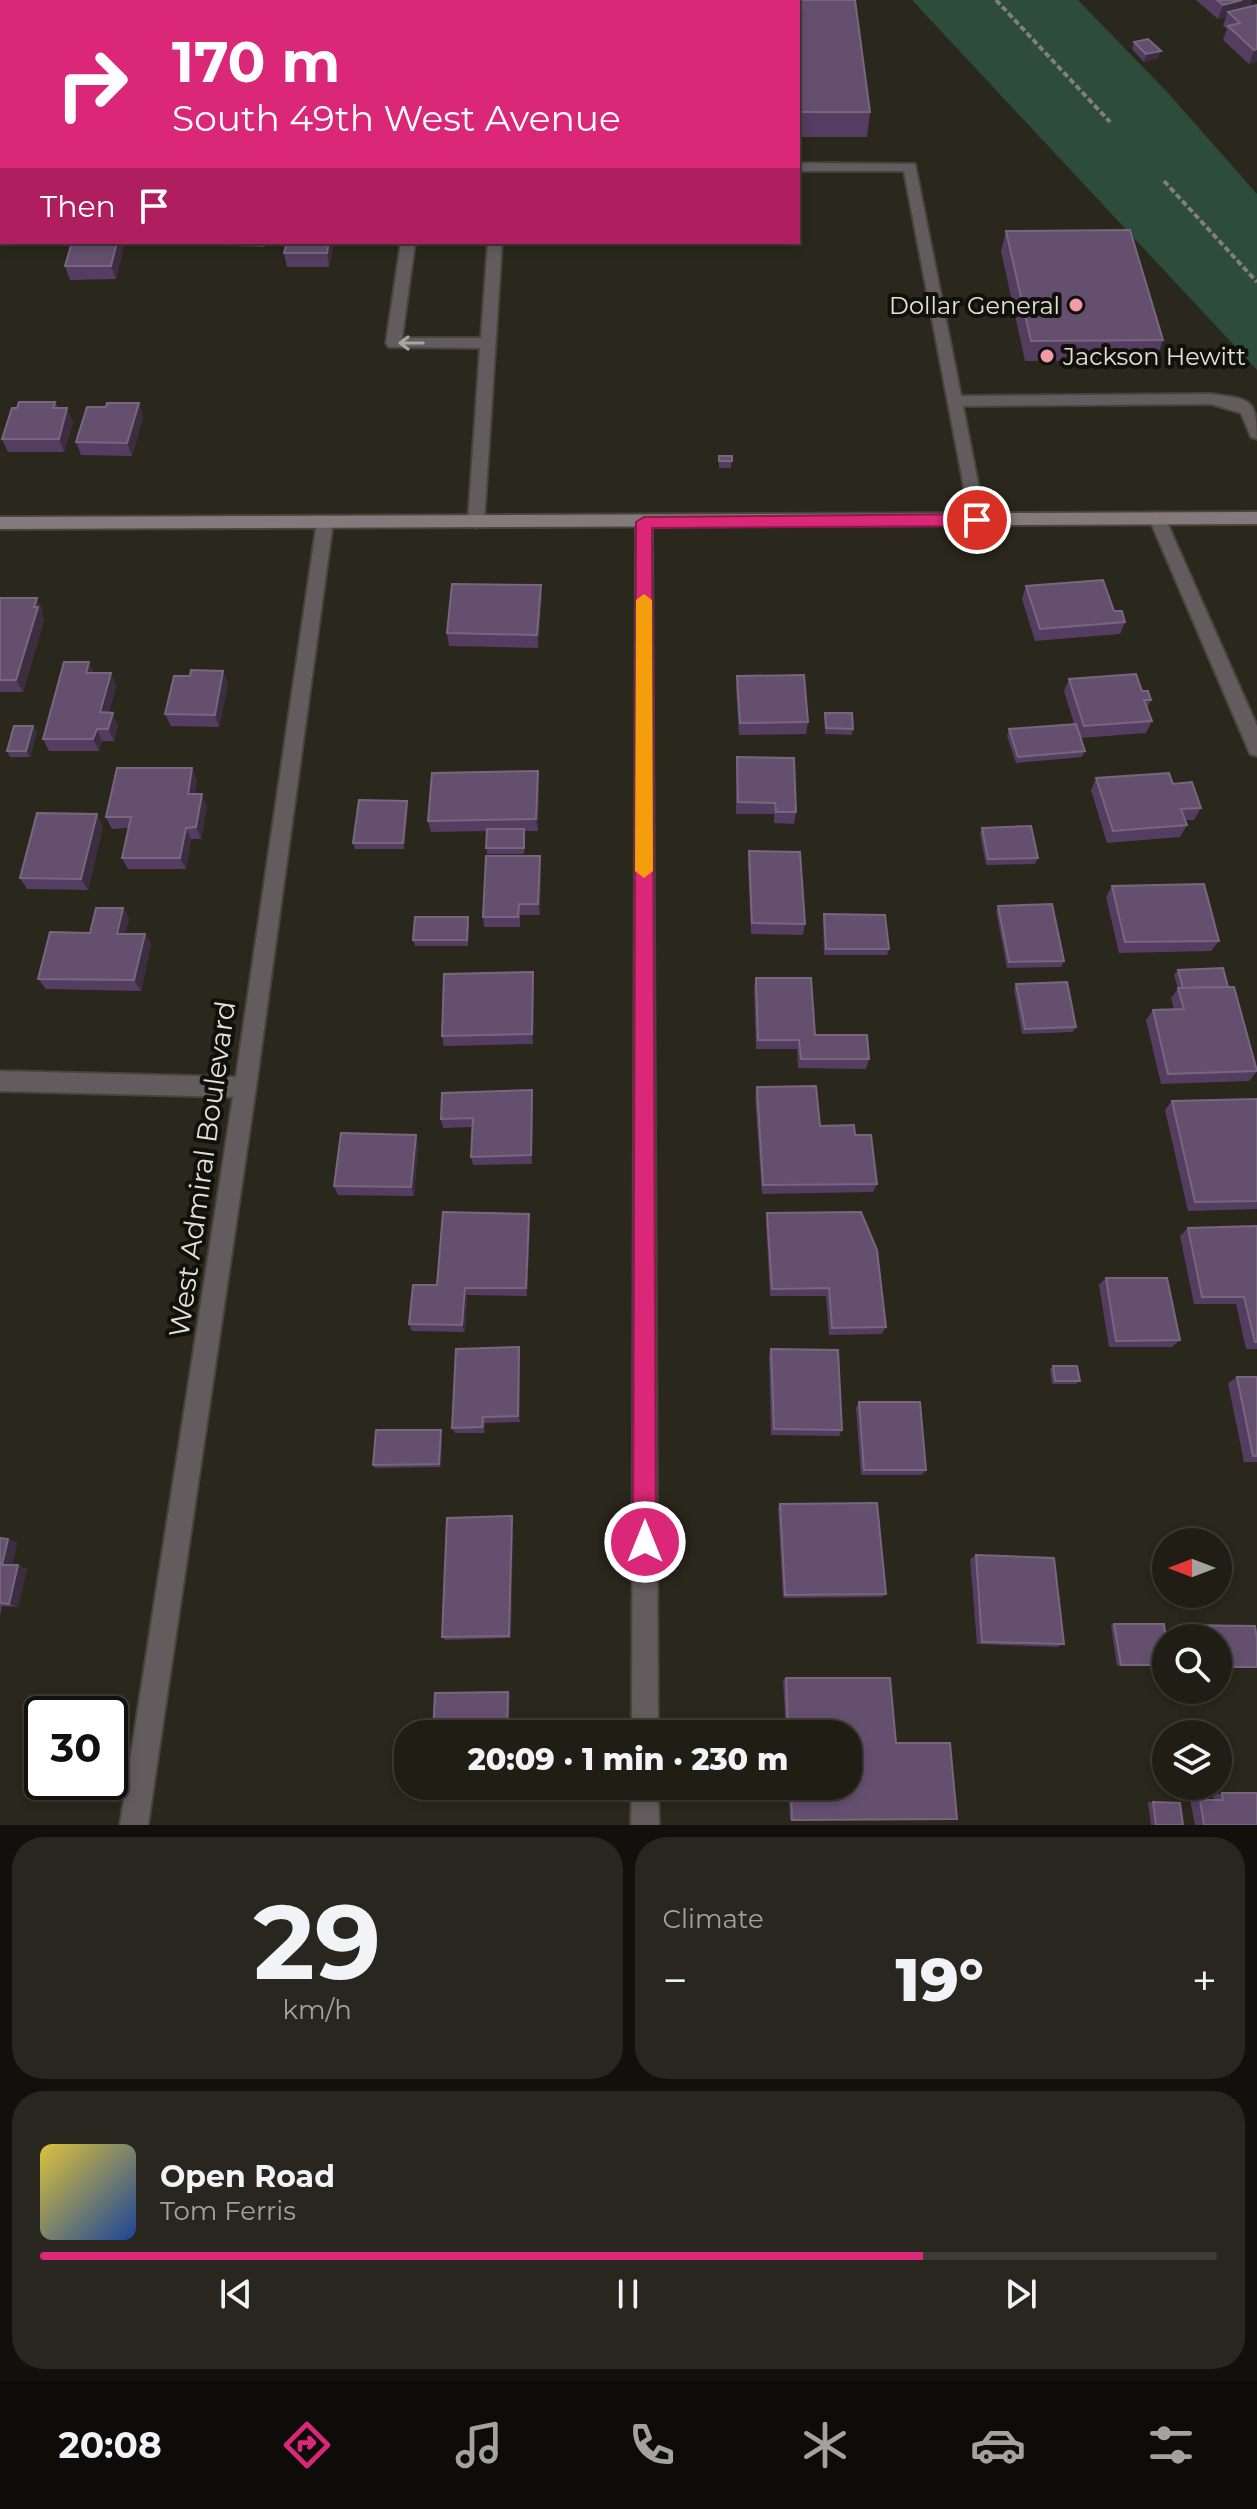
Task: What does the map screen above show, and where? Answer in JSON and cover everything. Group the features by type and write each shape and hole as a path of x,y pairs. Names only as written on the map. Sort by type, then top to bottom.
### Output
{"street":[{"path":"800,167 910,167 977,520"},
{"path":"408,244 394,343 489,343"},
{"path":"476,522 495,244"},
{"path":"954,401 1211,399 1231,402 1248,410 1257,433"},
{"path":"1157,518 1257,749"},
{"path":"0,523 1257,518"},
{"name":"West Admiral Boulevard","path":"134,1825 245,1087 325,522"},
{"path":"644,522 645,1720"},
{"path":"0,1081 245,1087"},
{"path":"645,1800 645,1825"}],"path":[{"path":"996,0 1110,122"},
{"path":"1164,181 1257,282"}],"green space":[{"path":"912,0 1078,0 1168,93 1257,194 1257,370"}],"building":[{"path":"800,0 855,0 870,112 800,112"},
{"path":"1217,0 1242,0 1223,5"},
{"path":"1257,5 1257,49 1254,50 1228,26 1240,23 1228,12"},
{"path":"1148,39 1161,51 1146,54 1134,42"},
{"name":"Dollar General","path":"1130,230 1163,340 1031,341 1006,231"},
{"path":"71,244 116,244 111,266 65,266"},
{"path":"286,244 329,244 327,253 284,253"},
{"path":"19,402 55,402 53,408 67,408 59,439 2,439 12,408 17,408"},
{"path":"107,403 139,403 127,443 76,442 87,407 106,407"},
{"path":"719,456 732,456 732,461 719,461"},
{"path":"1103,580 1114,611 1122,611 1125,622 1040,629 1026,586"},
{"path":"452,584 541,585 537,635 447,633"},
{"path":"0,598 37,598 34,607 38,607 16,680 0,680"},
{"path":"64,662 89,662 86,673 111,673 100,712 113,713 108,729 97,729 93,739 43,739"},
{"path":"191,670 223,671 215,715 165,714 174,676 190,676"},
{"path":"1136,674 1142,691 1148,691 1151,700 1144,700 1152,721 1084,726 1069,679"},
{"path":"804,675 808,722 740,723 737,676"},
{"path":"825,713 852,713 853,729 826,728"},
{"path":"1076,724 1085,751 1018,757 1009,729"},
{"path":"14,726 33,726 26,751 7,751"},
{"path":"737,757 794,758 796,812 776,812 775,803 738,802"},
{"path":"117,768 192,768 188,794 202,794 196,827 186,828 180,858 122,858 131,817 106,817"},
{"path":"538,771 536,819 428,821 432,773"},
{"path":"1169,773 1173,784 1192,782 1201,808 1181,809 1187,825 1113,831 1096,778"},
{"path":"359,800 407,801 403,843 353,843"},
{"path":"37,813 97,814 81,879 20,878"},
{"path":"1031,826 1038,858 988,859 982,828"},
{"path":"487,829 524,829 524,848 486,848"},
{"path":"749,851 800,852 805,924 752,923"},
{"path":"486,856 540,856 538,904 519,904 518,917 483,917"},
{"path":"1204,884 1219,941 1125,942 1112,886"},
{"path":"1052,904 1064,961 1009,962 998,906"},
{"path":"96,908 123,908 117,934 145,934 134,980 38,979 50,932 90,933"},
{"path":"824,914 885,915 889,949 826,949"},
{"path":"415,917 468,917 467,940 413,940"},
{"path":"1223,968 1228,987 1183,988 1178,970"},
{"path":"533,972 532,1034 442,1036 444,974"},
{"path":"756,978 811,978 815,1035 867,1035 869,1059 801,1059 799,1040 758,1040"},
{"path":"1067,982 1076,1027 1025,1029 1016,984"},
{"path":"1234,987 1257,1071 1168,1074 1153,1010 1184,1009 1178,988"},
{"path":"816,1086 820,1126 854,1125 855,1135 871,1135 877,1184 763,1185 757,1087"},
{"path":"532,1090 531,1155 471,1157 473,1118 441,1119 442,1093"},
{"path":"1257,1099 1257,1201 1195,1202 1172,1101"},
{"path":"341,1133 416,1135 411,1187 334,1186"},
{"path":"443,1212 529,1214 526,1288 465,1288 462,1325 409,1324 413,1285 437,1285"},
{"path":"861,1212 877,1250 886,1327 832,1328 829,1288 772,1289 767,1213"},
{"path":"1257,1226 1255,1342 1244,1297 1202,1297 1188,1228"},
{"path":"1106,1278 1167,1278 1180,1340 1116,1341"},
{"path":"519,1347 518,1416 483,1417 482,1427 452,1428 456,1349"},
{"path":"771,1349 838,1350 842,1430 774,1429"},
{"path":"1053,1366 1077,1366 1080,1381 1055,1381"},
{"path":"1237,1377 1257,1377 1257,1456 1253,1456"},
{"path":"859,1402 920,1402 926,1470 864,1470"},
{"path":"376,1430 441,1430 439,1464 373,1465"},
{"path":"877,1503 886,1594 785,1595 780,1504"},
{"path":"512,1516 509,1636 442,1637 447,1518"},
{"path":"0,1538 8,1539 2,1565 18,1565 9,1604 0,1603"},
{"path":"976,1555 1054,1558 1064,1644 982,1642"},
{"path":"1114,1624 1152,1624 1152,1665 1121,1665"},
{"path":"1232,1626 1255,1626 1257,1667 1232,1667"},
{"path":"786,1678 890,1678 896,1743 950,1743 957,1819 792,1820 791,1800 862,1800 862,1720 788,1720"},
{"path":"508,1692 507,1720 434,1720 435,1693"},
{"path":"1232,1793 1257,1793 1257,1825 1204,1825 1200,1800 1232,1800"},
{"path":"1153,1802 1180,1803 1183,1825 1156,1825"}],"slow traffic":[{"path":"644,600 644,871"}],"place":[{"name":"Dollar General","path":"1076,305"},
{"name":"Jackson Hewitt","path":"1047,356"}],"route":[{"path":"645,1542 644,522 977,520"}]}
